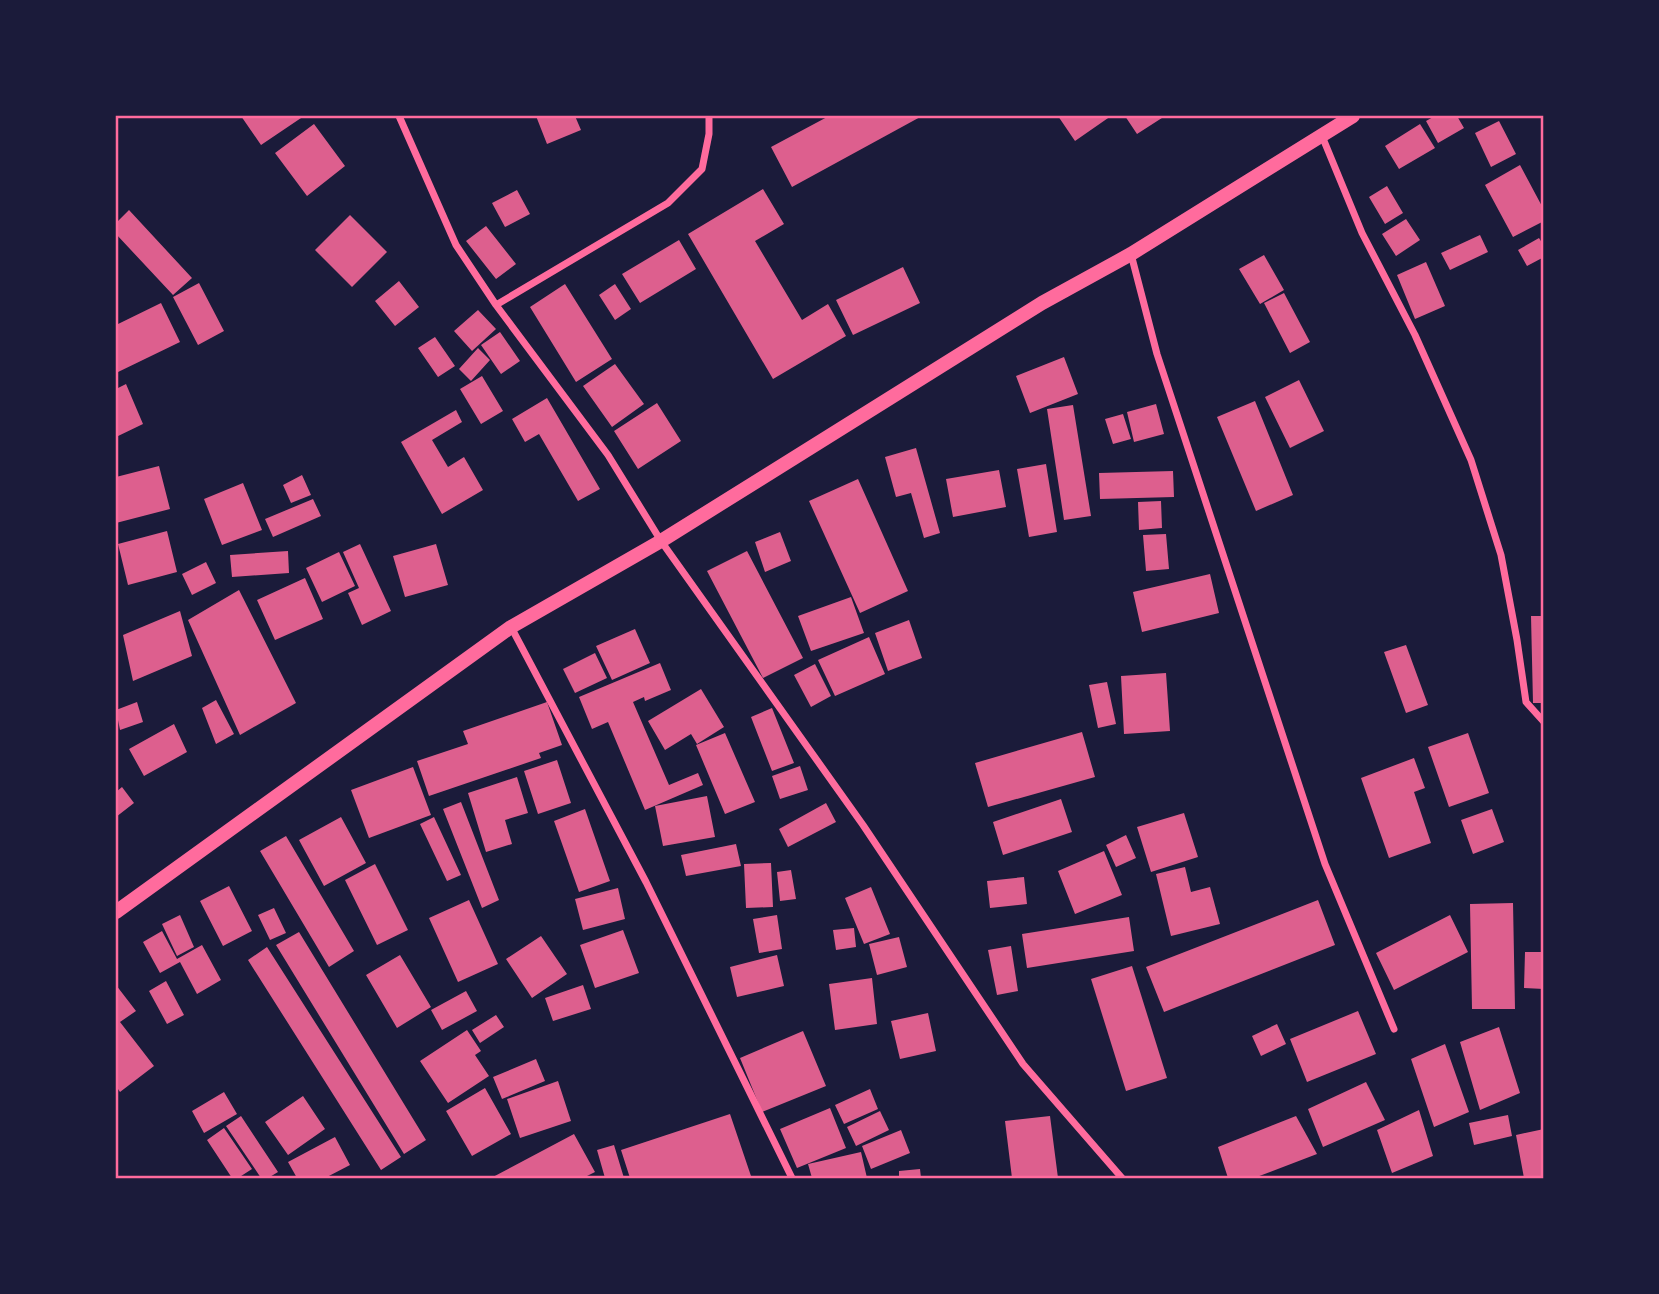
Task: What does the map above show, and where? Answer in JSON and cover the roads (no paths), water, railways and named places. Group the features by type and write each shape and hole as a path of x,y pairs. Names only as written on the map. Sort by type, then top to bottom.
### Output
{"main road":[{"path":"116,912 511,627 661,541 1042,303 1131,254 1353,116"}],"street":[{"path":"399,116 456,245 496,305 608,455 661,541 863,825 1023,1064 1122,1178"},
{"path":"496,305 668,203 702,169 709,134 709,116"},
{"path":"1322,136 1362,233 1416,335 1471,460 1500,555 1517,640 1525,702 1544,722"},
{"path":"1131,254 1157,354 1316,838 1394,1029"},
{"path":"511,627 646,882 793,1178"}]}
